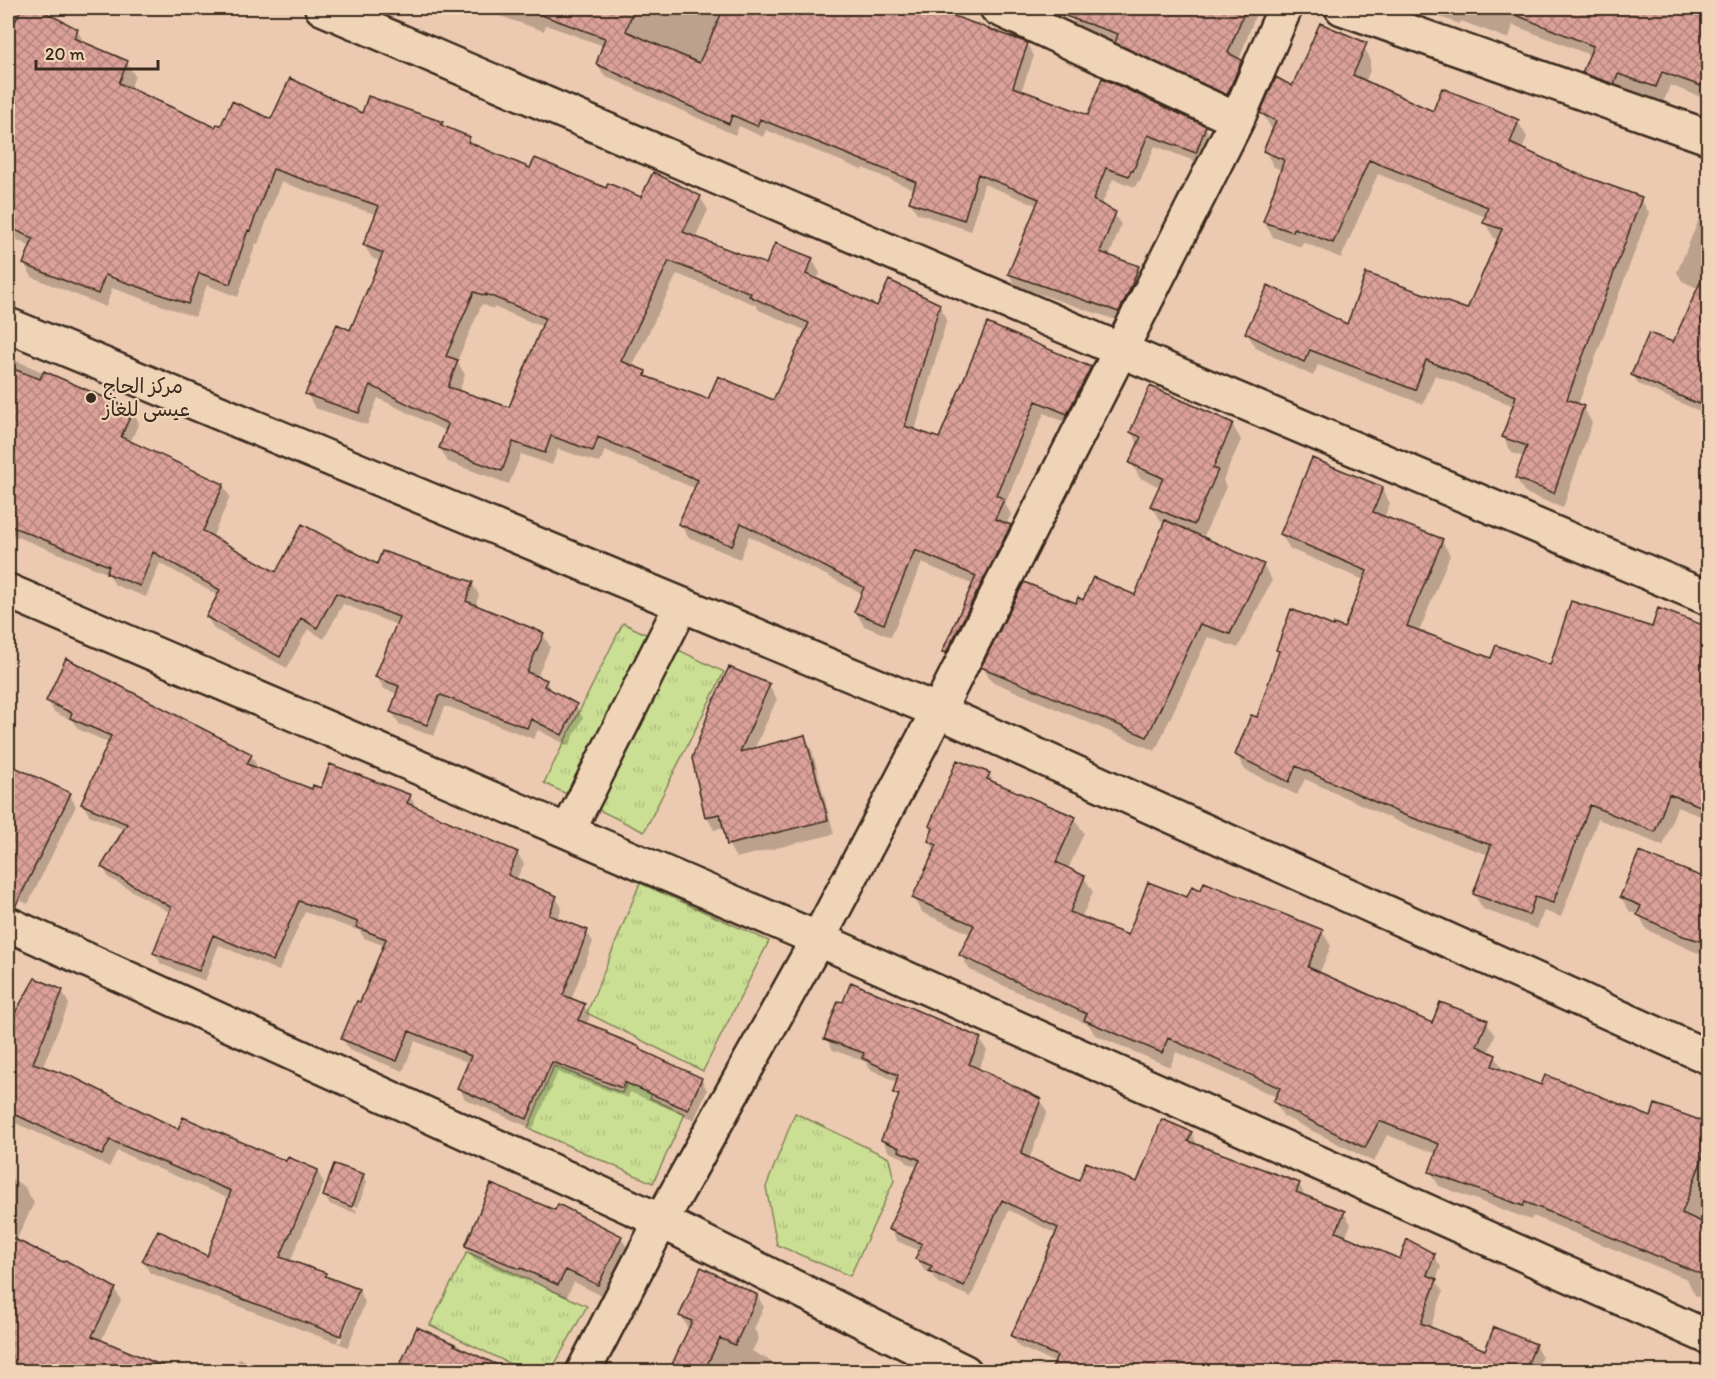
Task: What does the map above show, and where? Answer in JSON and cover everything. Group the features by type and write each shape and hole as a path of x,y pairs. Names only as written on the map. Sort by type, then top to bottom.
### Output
{"street":[{"path":"322,8 373,17 1120,350 1708,598"},
{"path":"584,1371 662,1221 818,939 938,711 1237,120 1285,8"},
{"path":"1342,8 1708,137"},
{"path":"1006,10 1237,120"},
{"path":"8,325 938,711 1708,1058"},
{"path":"8,591 818,939 1708,1337"},
{"path":"568,831 681,606"},
{"path":"8,924 662,1221 965,1371"}],"green space":[{"path":"623,623 724,672 644,832 544,783"},
{"path":"640,883 769,941 703,1071 587,1013"},
{"path":"554,1066 622,1093 628,1080 653,1091 650,1098 685,1114 653,1183 528,1128"},
{"path":"795,1113 889,1158 894,1181 850,1276 777,1245 766,1187"},
{"path":"467,1252 587,1306 551,1371 525,1371 430,1325"}],"building":[{"path":"22,8 37,8 78,29 74,38 128,61 119,83 215,127 217,124 221,125 232,101 271,119 290,78 362,113 368,96 443,122 441,125 470,137 468,142 530,168 535,158 606,188 608,183 641,197 653,172 701,196 683,232 766,264 775,243 813,258 806,274 877,306 889,280 940,304 905,426 939,438 987,323 1091,367 1067,414 1036,401 996,495 1004,499 995,519 1011,525 946,653 942,652 976,576 915,550 884,624 854,612 864,587 741,523 732,546 678,524 698,480 598,437 593,451 551,436 545,453 513,442 502,471 439,448 448,424 370,385 359,413 305,394 337,324 350,330 383,253 363,245 379,206 273,169 250,231 248,230 230,284 199,273 188,304 105,275 98,294 23,264 33,239 8,226 8,35","holes":["669,261 751,293 749,296 809,323 773,400 718,376 708,399 645,376 646,371 621,361","474,292 486,296 486,294 545,318 509,407 448,387 458,360 446,356"]},
{"path":"534,8 634,8 626,31 699,63 724,8 953,8 951,15 1028,43 1013,87 1088,115 1102,78 1206,126 1196,153 1148,135 1129,176 1106,168 1093,200 1116,212 1100,252 1139,266 1119,312 1008,274 1039,199 978,174 964,220 909,202 916,182 760,119 757,126 732,115 729,124 596,64 605,38 533,12"},
{"path":"1057,8 1246,8 1228,53 1242,60 1227,95 1115,43 1118,34 1056,13"},
{"path":"1502,8 1708,8 1708,66 1701,86 1662,72 1656,87 1618,74 1614,84 1582,73 1593,46"},
{"path":"1320,23 1367,43 1353,75 1433,111 1442,88 1492,108 1519,120 1510,143 1578,174 1642,197 1567,399 1584,406 1554,493 1515,478 1527,446 1502,437 1516,396 1426,360 1415,390 1310,350 1304,362 1245,333 1268,285 1347,324 1366,273 1467,309 1502,229 1483,223 1488,207 1369,160 1333,243 1294,228 1293,232 1263,222 1284,160 1263,151 1276,121 1260,113 1276,77 1292,86"},
{"path":"1708,265 1708,408 1631,375 1649,333 1673,342"},
{"path":"8,367 40,379 44,371 133,410 121,437 224,484 203,531 276,572 302,524 377,564 382,551 473,582 466,601 544,633 527,672 547,680 544,686 577,704 562,735 531,719 527,728 441,695 427,725 390,712 399,686 375,677 399,617 336,593 317,628 301,618 280,657 206,617 220,590 153,552 140,586 106,573 109,566 8,525"},
{"path":"1150,386 1233,423 1213,468 1218,470 1194,525 1150,506 1163,478 1129,463 1141,437 1130,432"},
{"path":"1312,458 1383,487 1373,512 1443,539 1407,626 1491,658 1496,645 1550,665 1571,601 1652,627 1658,608 1708,627 1708,809 1669,794 1655,832 1590,805 1553,903 1535,897 1529,915 1473,894 1491,845 1404,815 1296,766 1289,782 1235,755 1251,715 1257,717 1279,651 1276,650 1291,609 1333,626 1334,624 1344,628 1367,571 1280,534"},
{"path":"1165,520 1264,564 1230,634 1200,624 1147,737 981,667 1024,582 1076,603 1078,597 1083,600 1093,577 1135,595"},
{"path":"66,658 252,754 247,764 312,789 313,785 321,788 330,764 411,795 407,803 518,852 508,875 557,896 549,915 588,930 563,995 585,1004 578,1020 607,1031 606,1033 702,1078 688,1110 624,1082 622,1088 552,1062 527,1119 457,1088 471,1056 409,1031 397,1061 341,1039 357,1001 360,1002 386,939 356,927 358,922 299,901 273,961 213,935 199,971 153,953 171,907 101,867 127,824 81,804 111,736 70,718 72,713 46,701"},
{"path":"729,667 770,684 740,752 805,735 828,820 727,845 720,814 705,817 692,758 711,706"},
{"path":"957,760 990,773 987,779 1076,817 1056,862 1085,876 1070,912 1128,935 1148,882 1187,897 1192,886 1201,890 1204,882 1323,930 1308,967 1432,1023 1440,1002 1488,1020 1477,1046 1496,1055 1492,1066 1541,1085 1545,1075 1651,1117 1655,1104 1708,1123 1708,1143 1682,1213 1708,1225 1708,1277 1525,1202 1523,1206 1429,1172 1439,1144 1379,1121 1365,1148 1273,1102 1280,1088 1168,1038 1162,1053 1084,1020 1087,1014 959,955 974,925 912,898 937,845 928,841 933,828 929,826"},
{"path":"8,764 71,793 15,907 8,905"},
{"path":"1639,852 1708,879 1708,943 1683,936 1637,915 1641,906 1620,897"},
{"path":"35,978 63,990 33,1063 73,1077 178,1129 183,1117 286,1161 288,1157 318,1170 280,1257 326,1273 325,1276 359,1289 341,1336 142,1261 158,1230 207,1256 231,1191 110,1140 102,1155 12,1113 8,1122 8,1025"},
{"path":"851,982 981,1038 969,1064 1041,1099 1021,1154 1079,1180 1086,1162 1137,1182 1162,1119 1192,1132 1188,1141 1300,1183 1296,1192 1345,1211 1336,1232 1400,1259 1407,1239 1435,1254 1427,1275 1437,1279 1421,1323 1485,1350 1494,1327 1536,1344 1526,1368 1535,1371 1051,1371 1057,1356 1011,1336 1058,1228 1002,1200 964,1286 929,1271 932,1266 915,1259 922,1244 888,1229 920,1160 881,1140 899,1095 893,1093 898,1075 862,1058 864,1053 824,1039 838,1001 843,1002"},
{"path":"334,1164 364,1174 352,1207 323,1196"},
{"path":"491,1184 555,1210 558,1204 622,1236 598,1285 566,1270 558,1285 465,1246"},
{"path":"8,1236 63,1262 65,1260 116,1288 92,1336 175,1371 8,1371"},
{"path":"701,1267 758,1295 735,1345 720,1338 704,1371 669,1371 692,1321 679,1316"},
{"path":"417,1327 455,1344 511,1371 397,1371"}],"place":[{"name":"مركز الحاج عيسى للغاز","path":"91,398"}]}
